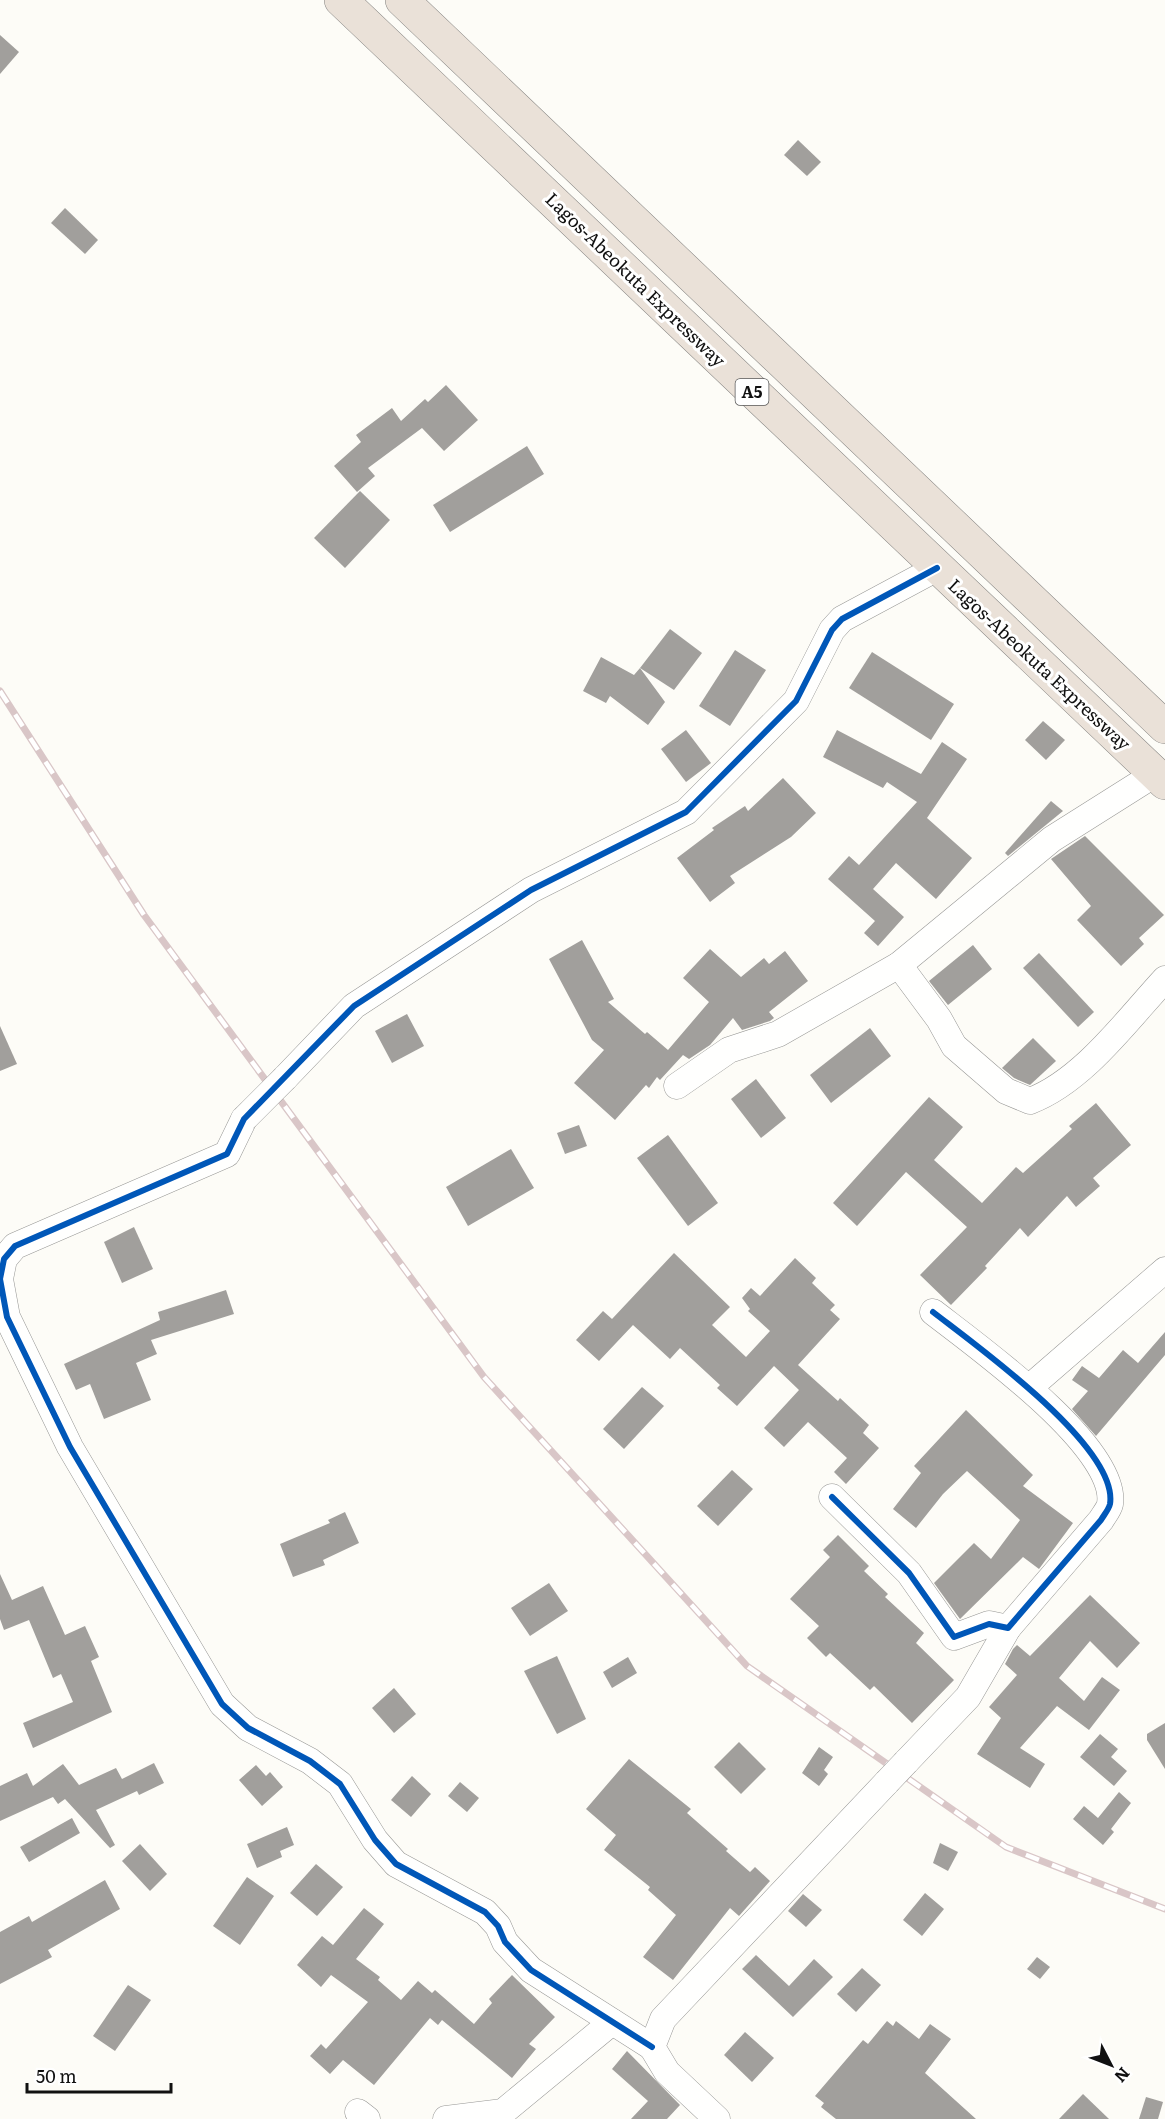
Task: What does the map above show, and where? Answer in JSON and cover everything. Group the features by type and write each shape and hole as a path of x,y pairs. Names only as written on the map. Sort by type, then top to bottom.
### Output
{"highway":[{"name":"Lagos-Abeokuta Expressway","path":"341,0 1160,779"},
{"name":"A5","path":"402,0 1165,727"}],"street":[{"path":"717,2119 668,2072 652,2046 531,1970 505,1942 498,1926 485,1912 396,1864 375,1840 340,1784 310,1761 248,1728 222,1704 70,1447 7,1317 0,1279 4,1259 15,1246 227,1154 244,1119 354,1006 531,890 686,812 796,701 832,630 842,619 937,568"},
{"path":"677,1086 729,1050 778,1034 899,965 1052,839 1160,779"},
{"path":"899,965 939,1020 954,1046 1006,1091 1030,1101 1049,1094 1070,1079 1165,979"},
{"path":"1030,1387 1165,1270"},
{"path":"652,2046 663,2019 968,1697 1008,1628 1101,1520 1110,1505 1108,1488 1091,1453 1030,1387 933,1312"},
{"path":"832,1497 909,1574 954,1637 989,1624 1008,1628"},
{"path":"446,2119 503,2116 612,2022"}],"building":[{"path":"0,35 19,52 0,74"},
{"path":"798,140 821,162 807,176 784,155"},
{"path":"65,208 98,240 85,254 51,223"},
{"path":"446,385 478,420 444,451 422,428 368,468 375,476 357,492 334,466 361,442 356,435 392,408 401,421 425,399 428,402"},
{"path":"527,446 544,474 450,532 433,505"},
{"path":"360,491 390,520 345,568 314,538"},
{"path":"670,629 702,653 674,690 640,668"},
{"path":"735,650 766,670 730,726 699,706"},
{"path":"872,652 954,704 931,740 849,688"},
{"path":"601,657 634,675 640,668 665,702 648,725 610,696 606,703 583,691"},
{"path":"1043,721 1065,740 1046,760 1025,740"},
{"path":"686,730 711,763 686,782 661,749"},
{"path":"837,730 921,774 942,742 967,759 927,818 972,858 936,899 896,863 873,889 904,917 878,946 864,933 875,921 828,879 849,856 859,865 917,802 887,782 883,788 823,757"},
{"path":"783,778 816,813 791,837 730,876 735,883 710,902 677,858 714,830 712,828 745,806 748,811"},
{"path":"1051,801 1063,811 1008,856 1005,853"},
{"path":"1085,836 1164,915 1139,938 1144,944 1121,966 1077,920 1091,906 1051,859"},
{"path":"582,940 614,999 608,1002 645,1034 647,1032 668,1050 709,1002 683,978 710,949 741,977 764,958 769,964 785,951 808,981 769,1012 774,1018 770,1021 742,1030 733,1018 710,1045 689,1059 683,1055 660,1080 657,1077 649,1088 646,1085 615,1120 574,1083 604,1050 592,1040 549,959"},
{"path":"973,945 992,969 948,1005 929,981"},
{"path":"1039,953 1094,1012 1078,1027 1023,968"},
{"path":"407,1014 424,1046 392,1063 375,1031"},
{"path":"0,1026 17,1064 0,1071"},
{"path":"870,1028 891,1056 831,1103 810,1075"},
{"path":"1033,1038 1056,1061 1030,1085 1014,1078 1002,1068"},
{"path":"756,1079 786,1118 761,1138 731,1099"},
{"path":"929,1097 963,1127 934,1160 982,1203 1016,1167 1023,1173 1072,1129 1069,1126 1096,1103 1131,1145 1093,1178 1100,1186 1076,1207 1067,1196 1028,1237 1020,1228 985,1266 987,1268 951,1305 920,1275 967,1227 906,1172 857,1226 833,1203"},
{"path":"579,1125 587,1146 565,1154 557,1133"},
{"path":"668,1135 718,1203 688,1226 637,1158"},
{"path":"511,1149 534,1188 468,1226 446,1187"},
{"path":"134,1227 153,1269 122,1283 104,1242"},
{"path":"674,1253 730,1307 712,1325 746,1357 770,1331 748,1311 750,1309 742,1298 751,1288 760,1296 795,1258 816,1278 812,1283 835,1305 830,1310 840,1319 798,1365 838,1401 840,1398 869,1425 863,1433 879,1448 846,1484 834,1472 847,1458 808,1422 784,1447 764,1428 799,1390 774,1366 737,1406 717,1388 720,1385 680,1348 670,1359 633,1325 599,1361 576,1340 603,1311 612,1319"},
{"path":"226,1290 234,1314 151,1340 157,1354 136,1363 151,1400 104,1419 90,1384 76,1390 64,1364 160,1320 158,1312"},
{"path":"1165,1332 1165,1355 1096,1436 1072,1409 1088,1391 1072,1380 1082,1366 1099,1378 1123,1350 1138,1363"},
{"path":"642,1387 664,1406 624,1449 603,1429"},
{"path":"966,1410 1033,1475 1023,1486 1073,1523 1039,1569 1023,1557 960,1619 934,1583 974,1543 991,1559 1020,1520 967,1471 943,1494 916,1528 893,1509 921,1473 914,1466"},
{"path":"732,1470 753,1489 718,1526 697,1506"},
{"path":"345,1512 359,1543 323,1560 325,1565 293,1577 280,1544 330,1523 328,1520"},
{"path":"838,1535 869,1566 864,1571 888,1594 885,1597 924,1633 916,1643 954,1680 912,1723 874,1686 870,1690 830,1653 826,1657 807,1638 819,1626 790,1599 830,1557 823,1550"},
{"path":"0,1574 12,1600 43,1586 65,1635 85,1626 99,1657 91,1661 112,1712 33,1748 23,1723 73,1702 61,1674 53,1678 29,1620 4,1630 0,1619"},
{"path":"549,1583 568,1611 530,1636 511,1608"},
{"path":"1090,1595 1140,1643 1117,1668 1090,1641 1059,1678 1084,1701 1102,1677 1120,1690 1089,1730 1057,1706 1020,1748 1045,1764 1030,1788 977,1754 1001,1718 989,1707 1017,1675 1005,1664 1013,1649 1017,1645 1030,1656"},
{"path":"557,1656 586,1719 557,1734 524,1671"},
{"path":"628,1657 637,1673 612,1688 603,1672"},
{"path":"394,1688 416,1714 394,1733 372,1708"},
{"path":"1165,1723 1165,1769 1147,1740 1147,1734"},
{"path":"1100,1734 1118,1749 1111,1757 1127,1771 1114,1786 1080,1757"},
{"path":"739,1742 766,1769 741,1794 714,1767"},
{"path":"819,1747 833,1757 824,1770 828,1774 819,1786 802,1773"},
{"path":"629,1759 691,1809 687,1813 750,1872 755,1867 770,1881 739,1916 730,1908 673,1980 643,1957 676,1915 648,1890 650,1887 604,1850 616,1835 586,1809"},
{"path":"154,1763 164,1783 139,1795 137,1791 96,1810 115,1845 110,1848 65,1799 58,1804 53,1797 0,1821 0,1786 27,1773 33,1786 63,1764 79,1785 116,1768 122,1779"},
{"path":"256,1765 266,1776 270,1772 283,1787 262,1806 239,1780"},
{"path":"412,1776 431,1794 411,1817 391,1800"},
{"path":"460,1782 479,1798 467,1812 448,1796"},
{"path":"1119,1792 1131,1803 1111,1829 1114,1832 1103,1845 1073,1819 1084,1806 1098,1818"},
{"path":"72,1818 80,1833 29,1862 20,1847"},
{"path":"287,1827 294,1845 280,1851 282,1857 257,1868 247,1844"},
{"path":"940,1843 958,1852 948,1871 933,1863"},
{"path":"140,1844 167,1874 150,1891 122,1861"},
{"path":"316,1864 343,1887 317,1916 290,1893"},
{"path":"247,1877 274,1896 240,1945 213,1926"},
{"path":"105,1880 120,1909 48,1950 52,1957 0,1984 0,1932 29,1916 32,1922"},
{"path":"925,1893 944,1909 922,1936 903,1920"},
{"path":"803,1894 822,1910 806,1927 788,1911"},
{"path":"364,1908 384,1924 356,1959 380,1977 378,1980 401,2000 418,1981 432,1993 435,1990 474,2024 492,2003 489,1999 512,1975 555,2017 529,2044 536,2049 512,2078 442,2020 438,2025 430,2018 374,2085 343,2060 330,2074 310,2056 321,2044 326,2049 368,2002 331,1975 321,1987 297,1965 322,1936 333,1945"},
{"path":"756,1955 789,1986 814,1959 833,1977 793,2017 742,1969"},
{"path":"1037,1957 1050,1967 1040,1979 1027,1969"},
{"path":"862,1968 881,1985 856,2012 837,1994"},
{"path":"128,1985 151,2000 115,2051 93,2036"},
{"path":"887,2021 893,2026 896,2021 919,2039 930,2024 951,2039 925,2073 976,2119 836,2119 821,2107 824,2103 815,2096 863,2040 868,2044"},
{"path":"745,2032 774,2058 752,2082 724,2055"},
{"path":"627,2051 680,2105 667,2119 631,2119 648,2101 612,2069"},
{"path":"1083,2094 1109,2119 1059,2119"},
{"path":"1146,2097 1163,2102 1158,2119 1139,2119"}],"railway":[{"path":"0,691 144,915 484,1377 747,1666 1006,1847 1165,1909"}],"cycle path":[{"path":"652,2047 531,1970 505,1942 498,1926 485,1912 396,1864 375,1840 340,1784 310,1761 248,1728 222,1704 70,1447 7,1317 0,1279 4,1259 15,1246 227,1154 244,1119 354,1006 531,890 686,812 796,701 832,630 842,619 937,568"},
{"path":"832,1497 909,1573 954,1637 989,1624 1008,1628 1108,1510 1110,1504 1107,1481 1092,1454 1069,1427 1009,1372 933,1312"}]}
